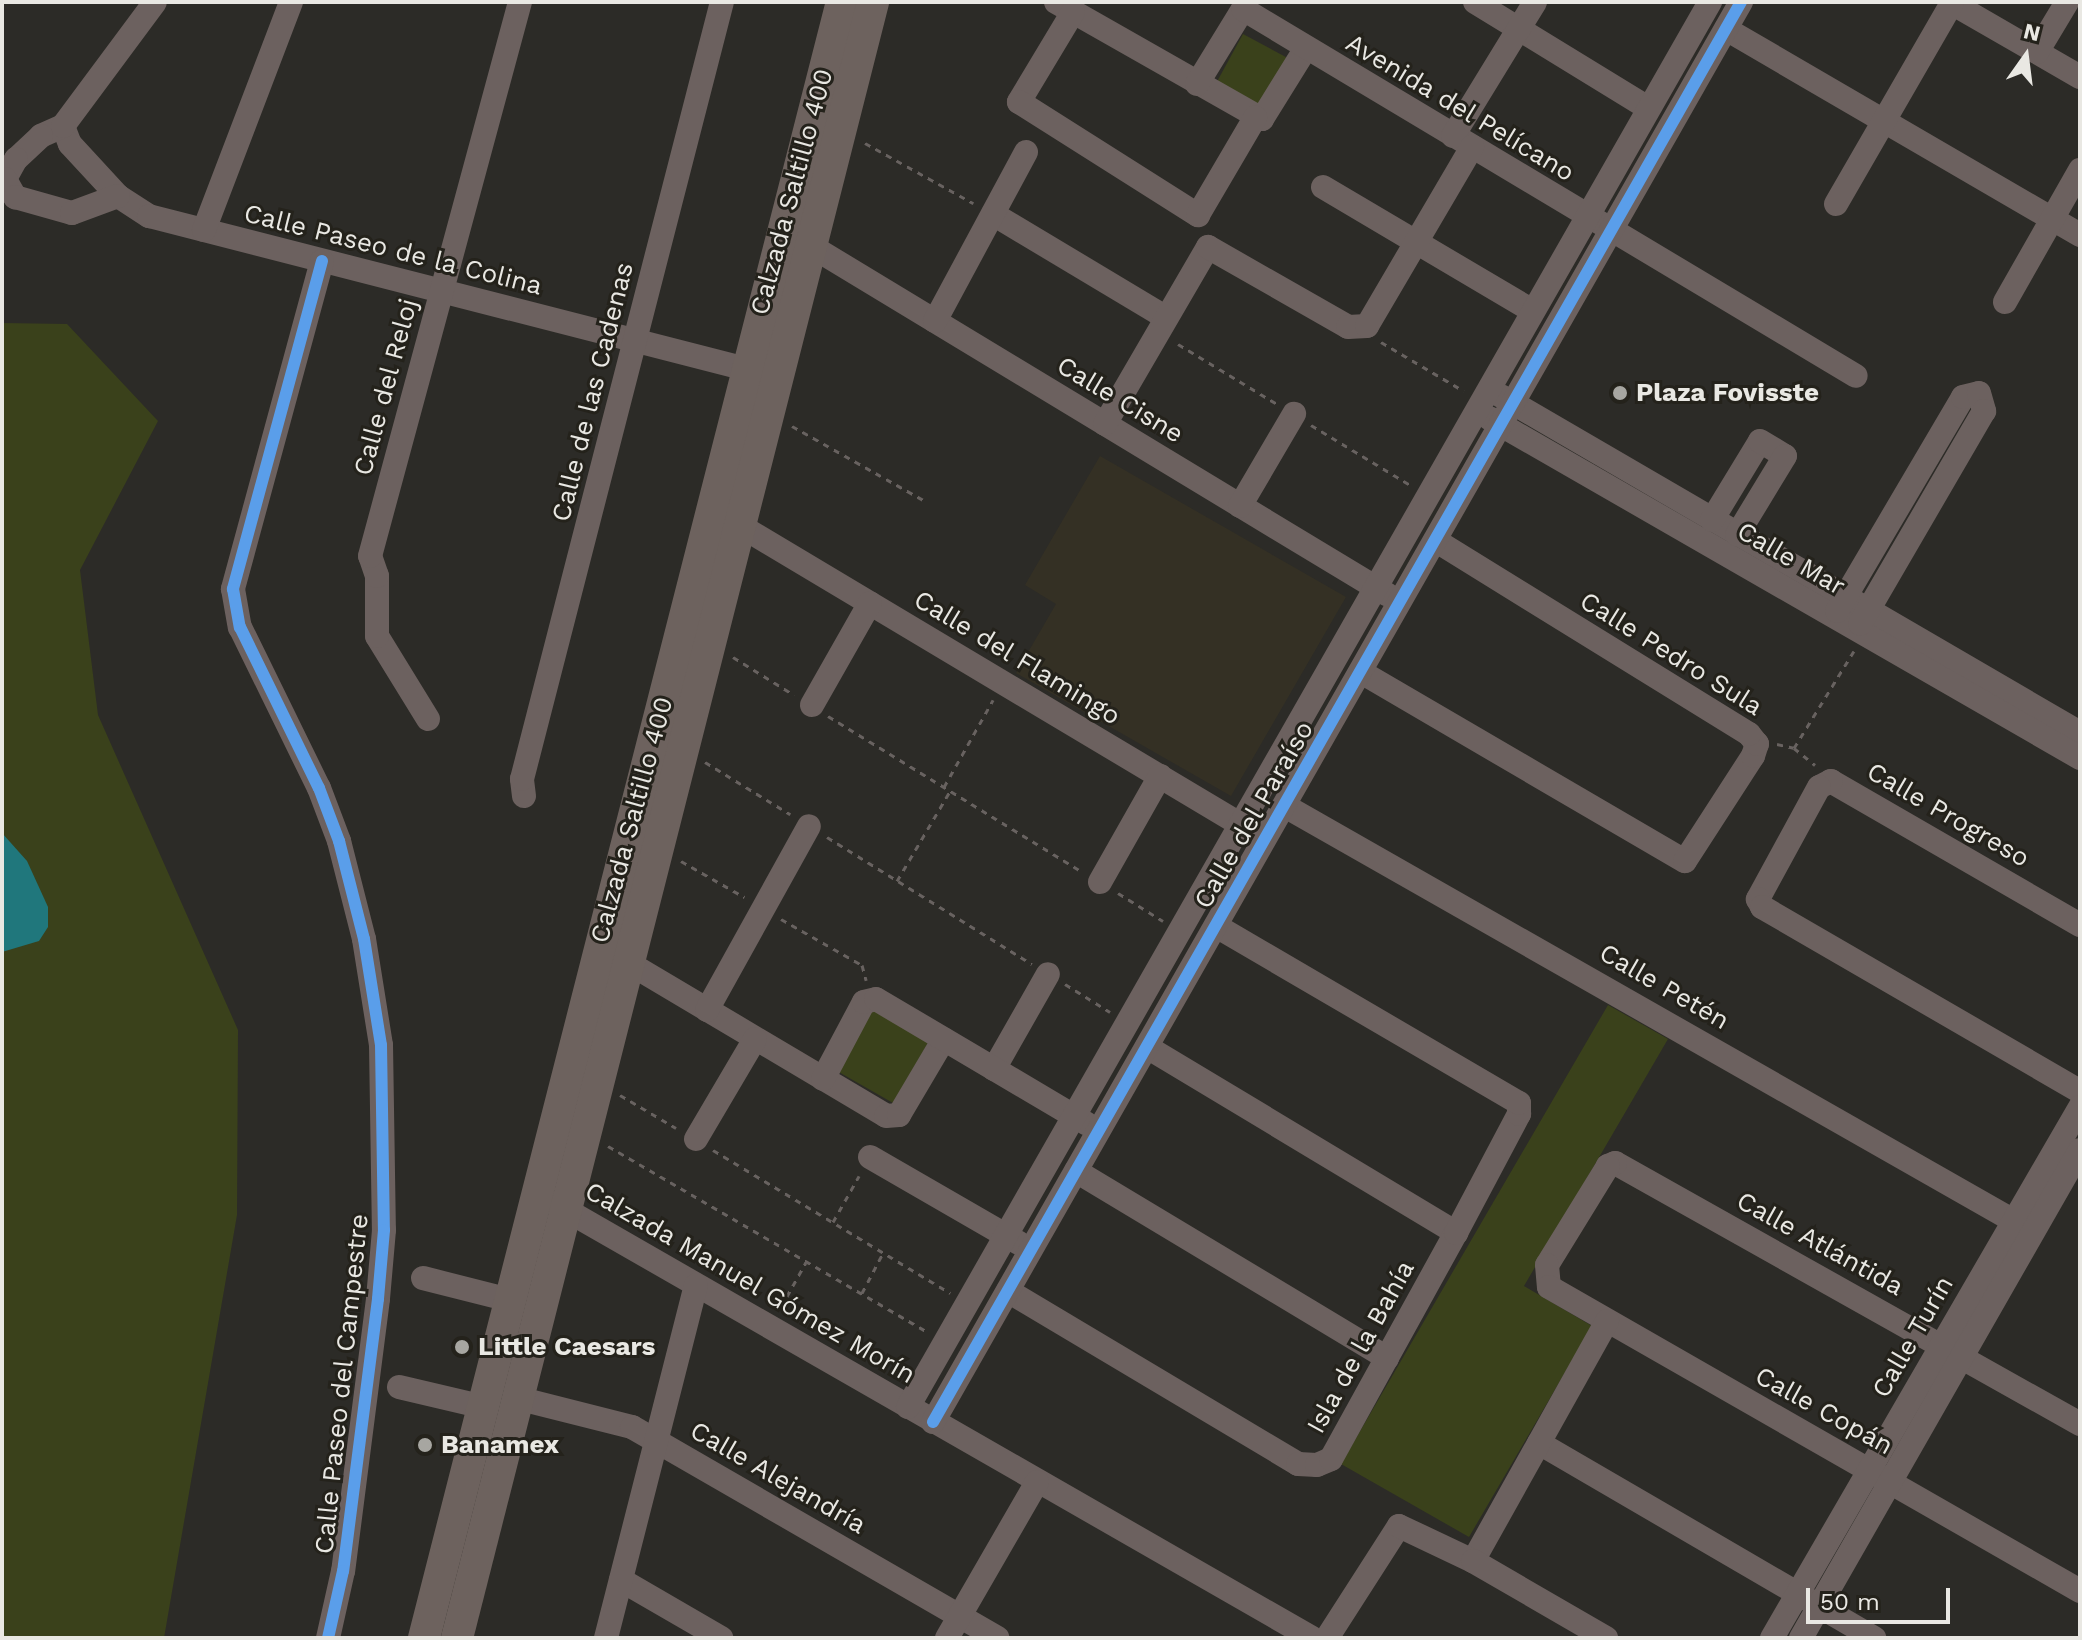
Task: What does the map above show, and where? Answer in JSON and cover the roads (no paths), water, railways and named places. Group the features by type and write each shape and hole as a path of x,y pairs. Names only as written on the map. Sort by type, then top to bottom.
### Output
{"main road":[{"name":"Calzada Saltillo 400","path":"424,1638 506,1299 842,2"},
{"name":"Calzada Saltillo 400","path":"457,1638 873,2"}],"street":[{"path":"118,196 72,213 15,197 5,179 16,159 41,136 63,126 155,2"},
{"path":"204,230 291,2"},
{"name":"Calle del Reloj","path":"428,719 377,636 373,566 441,291 520,2"},
{"name":"Calle de las Cadenas","path":"524,796 522,779 722,2"},
{"path":"1475,2 1648,108"},
{"path":"1105,424 1208,247 1360,330 1417,242 1517,28 1535,2"},
{"name":"Calle del Paraíso","path":"908,1407 1474,409 1710,2"},
{"name":"Calle del Paraíso","path":"933,1422 1508,415 1609,229 1741,2"},
{"path":"1836,204 1951,2 2080,77"},
{"path":"2037,52 2067,2"},
{"path":"1259,118 1064,7 1019,102 1198,215 1306,48"},
{"name":"Avenida del Pelícano","path":"1197,84 1243,9 1856,376"},
{"path":"1726,29 2080,235"},
{"name":"Calle Paseo de la Colina","path":"63,126 70,144 118,196 149,216 746,369"},
{"path":"935,321 1026,152"},
{"path":"2005,302 2080,170"},
{"path":"1323,187 1531,310"},
{"path":"993,214 1165,317"},
{"name":"Calle Cisne","path":"811,246 1401,603"},
{"name":"Calle Paseo del Campestre","path":"322,261 233,589 240,627 319,788 339,841 364,939 381,1045 384,1201 378,1299 343,1571 328,1638"},
{"name":"Calle Mar","path":"1487,388 1508,415 1840,607"},
{"path":"1840,607 1963,397 1979,393 1984,411 1863,625"},
{"name":"Calle Mar","path":"1474,409 1508,415 1712,520 1863,625 2080,758"},
{"path":"1240,506 1294,414"},
{"path":"1712,520 1760,441 1785,456 1737,535"},
{"name":"Calle del Flamingo","path":"739,525 1266,839"},
{"name":"Calle Pedro Sula","path":"1361,672 1685,861 1757,744 1749,734 1436,541"},
{"path":"812,705 870,603"},
{"name":"Calle Mar","path":"1863,625 2080,733"},
{"path":"1100,882 1160,776"},
{"name":"Calle Progreso","path":"2080,925 1837,783 1825,782 1758,903 2080,1091"},
{"name":"Calle Petén","path":"1285,806 2012,1220"},
{"path":"707,1010 809,826"},
{"name":"Isla de la Bahía","path":"1008,1291 1298,1464 1317,1465 1331,1459 1519,1114 1519,1103 1216,926"},
{"path":"627,962 893,1118 899,1115 944,1039"},
{"path":"994,1069 1048,974"},
{"path":"823,1079 864,1002 871,999 1099,1131"},
{"path":"696,1139 755,1039"},
{"path":"1147,1047 1456,1233"},
{"name":"Calle Turín","path":"1775,1637 2012,1220 2080,1107"},
{"name":"Calle Turín","path":"1801,1638 2080,1150"},
{"path":"870,1157 1031,1250"},
{"name":"Calle Atlántida","path":"1545,1276 1585,1203 1615,1163 2080,1424"},
{"path":"1076,1171 1387,1358"},
{"name":"Calzada Manuel Gómez Morín","path":"534,1192 1312,1638"},
{"name":"Calle Copán","path":"1545,1276 1549,1287 1870,1468 2080,1591"},
{"path":"423,1278 506,1299"},
{"path":"606,1638 696,1285"},
{"path":"1473,1561 1607,1321"},
{"path":"399,1387 480,1406"},
{"name":"Calle Alejandría","path":"517,1398 632,1427 998,1638"},
{"path":"1539,1443 1874,1638"},
{"path":"947,1638 1037,1482"},
{"path":"1327,1638 1399,1526 1473,1561 1606,1638"},
{"path":"621,1580 721,1638"}],"water":[{"path":"2,833 27,861 48,907 48,927 39,941 2,952"}],"place":[{"name":"Plaza Fovisste","path":"1620,393"},
{"name":"Little Caesars","path":"462,1347"},
{"name":"Banamex","path":"425,1445"}]}
